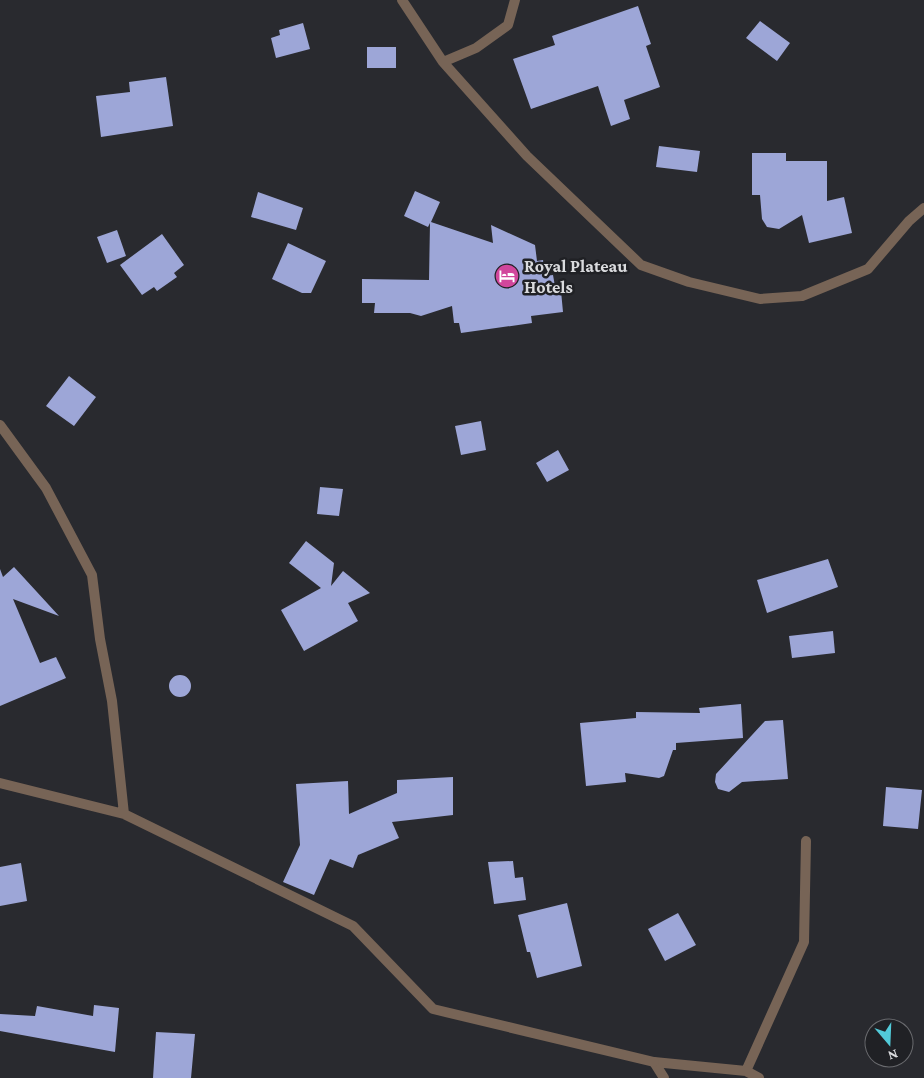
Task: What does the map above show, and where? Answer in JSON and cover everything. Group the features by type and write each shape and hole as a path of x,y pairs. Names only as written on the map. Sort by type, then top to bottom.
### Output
{"street":[{"path":"402,0 444,62 527,156 641,265 689,282 760,299 802,296 868,269 909,221 924,208"},
{"path":"444,62 476,48 508,25 515,0"},
{"path":"0,425 46,488 92,575 100,638 112,701 124,814"},
{"path":"0,783 124,814 353,926 433,1009 654,1062 746,1071 759,1078"},
{"path":"746,1071 804,942 806,842"},
{"path":"654,1062 664,1078"}],"building":[{"path":"638,6 651,44 646,46 660,87 624,100 630,119 611,126 598,86 531,109 513,59 555,45 552,36"},
{"path":"760,21 790,43 777,61 746,38"},
{"path":"303,23 310,49 276,58 271,38 280,35 279,30"},
{"path":"367,47 396,47 396,68 367,68"},
{"path":"166,77 173,126 101,137 96,96 130,92 129,82"},
{"path":"659,146 700,151 697,172 656,167"},
{"path":"752,153 786,153 786,161 827,161 827,201 844,197 852,233 809,243 802,215 779,229 767,227 762,219 760,195 752,195"},
{"path":"415,191 440,202 431,222 493,243 491,225 535,245 537,261 543,260 545,276 553,275 556,292 561,291 563,312 531,316 532,323 461,333 459,323 454,323 452,306 421,316 410,313 374,313 375,303 362,303 362,279 429,280 430,223 428,227 404,216"},
{"path":"258,192 303,208 296,230 251,217"},
{"path":"117,230 126,256 107,263 97,237"},
{"path":"162,234 184,265 174,273 177,277 157,291 154,287 142,295 120,265"},
{"path":"288,243 326,261 311,293 302,293 272,279"},
{"path":"69,376 96,397 74,426 46,406"},
{"path":"481,421 486,450 461,455 455,426"},
{"path":"558,450 569,470 547,482 536,463"},
{"path":"320,487 343,489 339,516 317,514"},
{"path":"306,541 334,563 331,586 343,571 370,593 348,603 358,621 304,651 281,610 321,588 289,563"},
{"path":"828,559 838,587 767,613 757,580"},
{"path":"14,567 59,616 13,599 40,663 56,657 66,678 0,706 0,569 3,577"},
{"path":"833,631 835,653 792,658 789,636"},
{"path":"180,675 188,678 191,686 188,694 180,697 172,694 169,686 172,678"},
{"path":"741,704 743,738 676,743 676,750 673,750 664,776 659,778 625,773 626,782 586,786 580,723 636,718 636,712 700,713 699,708"},
{"path":"783,720 788,779 742,782 729,792 718,789 715,782 716,774 765,721"},
{"path":"453,777 453,815 392,822 399,838 358,855 353,868 330,859 314,895 283,882 300,845 296,784 348,781 349,814 397,793 397,780"},
{"path":"886,787 922,790 918,829 883,826"},
{"path":"513,861 515,878 523,877 526,900 494,904 488,862"},
{"path":"21,863 27,901 0,906 0,867"},
{"path":"567,903 582,966 537,978 530,952 527,952 518,915"},
{"path":"678,913 696,945 665,961 648,929"},
{"path":"94,1005 119,1008 115,1052 0,1031 0,1014 35,1016 37,1006 93,1016"},
{"path":"156,1032 195,1034 191,1078 153,1078"}],"place":[{"name":"Royal Plateau Hotels","path":"507,276"}]}
